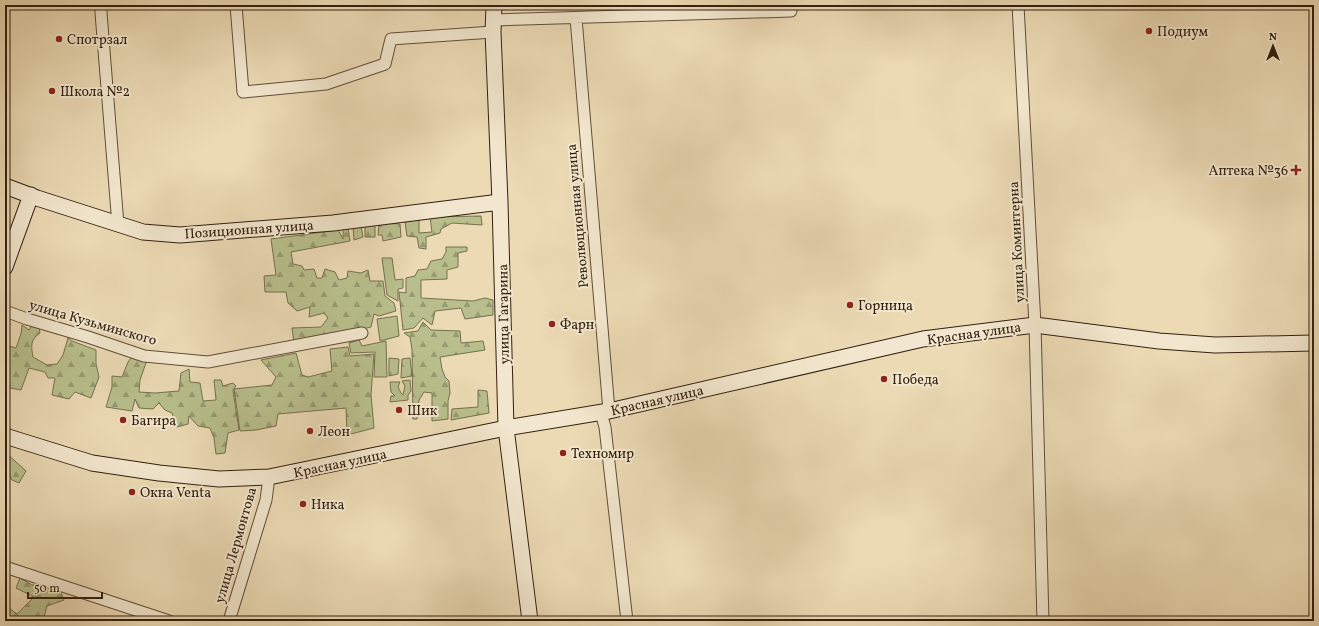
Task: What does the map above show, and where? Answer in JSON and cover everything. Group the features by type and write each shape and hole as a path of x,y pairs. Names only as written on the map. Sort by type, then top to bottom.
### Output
{"main road":[{"name":"улица Гагарина","path":"494,5 493,26 500,202 506,428 530,621"},
{"name":"Позиционная улица","path":"5,186 142,232 180,235 333,223 500,202"},
{"path":"5,267 31,195"},
{"name":"Красная улица","path":"5,436 92,463 159,473 218,479 269,478 506,428 605,412 923,340 1035,325 1159,341 1215,345 1314,343"}],"street":[{"path":"101,5 118,225"},
{"path":"236,5 243,92 326,84 385,64 391,39 493,26 576,18 791,11"},
{"name":"улица Коминтерна","path":"1018,5 1035,325 1043,621"},
{"name":"Революционная улица","path":"576,18 605,427 627,621"},
{"name":"улица Кузьминского","path":"5,311 144,356 208,362 362,333"},
{"name":"улица Лермонтова","path":"229,621 266,500 269,478"},
{"path":"5,567 169,621"}],"green space":[{"path":"481,216 482,225 452,223 441,229 440,233 426,237 426,249 419,248 417,237 407,236 405,222 419,219 419,233 432,232 430,217"},
{"path":"379,223 400,224 401,237 383,241 382,235 378,235"},
{"path":"365,224 375,225 375,237 365,237"},
{"path":"361,226 363,237 354,240 353,227"},
{"path":"348,228 350,241 291,252 293,264 302,266 304,270 314,269 317,278 322,278 325,269 335,272 339,280 347,278 348,271 361,273 368,270 370,281 383,281 385,296 394,303 396,311 379,316 374,314 371,327 329,337 294,343 292,328 321,327 328,318 324,313 309,317 310,307 297,311 288,303 286,292 265,292 264,276 276,275 271,239 338,230 343,239 343,229"},
{"path":"446,247 467,247 467,251 458,253 458,267 447,270 447,279 421,280 421,298 473,301 485,298 493,300 493,315 465,319 461,308 435,311 432,325 423,318 414,328 403,330 399,292 406,293 406,278 415,276 418,270 427,269 431,261 442,259 446,252"},
{"path":"382,258 392,258 395,280 403,279 403,288 398,289 398,301 387,295"},
{"path":"397,316 399,336 380,341 377,319"},
{"path":"423,322 431,330 460,331 461,343 483,341 485,350 440,357 445,377 449,381 450,393 448,401 448,419 432,421 432,393 424,392 419,400 417,419 413,419 412,350 410,337 404,333 418,331"},
{"path":"22,325 29,330 32,325 39,328 40,333 34,338 32,344 33,357 47,365 57,364 63,355 68,338 96,350 96,364 99,377 91,398 75,392 69,399 52,395 55,378 48,378 45,372 29,368 21,390 5,387 7,364 5,362 5,345 16,348 21,334"},
{"path":"359,340 362,346 386,341 387,377 374,377 375,352 351,353 349,343"},
{"path":"348,347 350,356 374,354 371,395 374,428 347,435 346,408 278,414 276,426 256,430 240,431 234,389 272,385 276,377 261,360 296,353 302,375 308,377 332,371 330,349"},
{"path":"133,355 147,360 140,380 139,392 155,393 179,391 181,373 189,369 190,382 200,383 203,401 216,400 214,380 221,380 223,386 233,383 236,386 233,390 239,430 228,433 225,453 216,454 214,438 210,428 198,426 189,416 188,424 177,427 172,413 165,410 159,403 153,409 139,408 135,399 132,411 106,407 112,387 112,376 122,377 128,362"},
{"path":"389,358 399,359 398,374 389,376"},
{"path":"410,358 412,376 401,378 402,359"},
{"path":"410,380 411,391 408,395 408,400 390,402 391,396 395,396 391,392 390,382 400,382 398,387 403,395 405,386 402,381"},
{"path":"478,390 487,391 489,413 451,420 452,409 478,407"},
{"path":"5,452 26,471 19,483 12,480 8,472 5,473"},
{"path":"20,578 32,585 40,584 59,588 64,600 47,606 43,621 5,621 5,605 17,614 34,597 16,588"}],"place":[{"name":"Подиум","path":"1149,31"},
{"name":"Спотрзал","path":"59,39"},
{"name":"Школа №2","path":"52,91"},
{"name":"Аптека №36","path":"1296,170"},
{"name":"Горница","path":"850,305"},
{"name":"Фарн","path":"552,324"},
{"name":"Победа","path":"884,379"},
{"name":"Шик","path":"399,410"},
{"name":"Багира","path":"123,420"},
{"name":"Леон","path":"310,431"},
{"name":"Техномир","path":"563,453"},
{"name":"Окна Venta","path":"132,492"},
{"name":"Ника","path":"303,504"}]}
